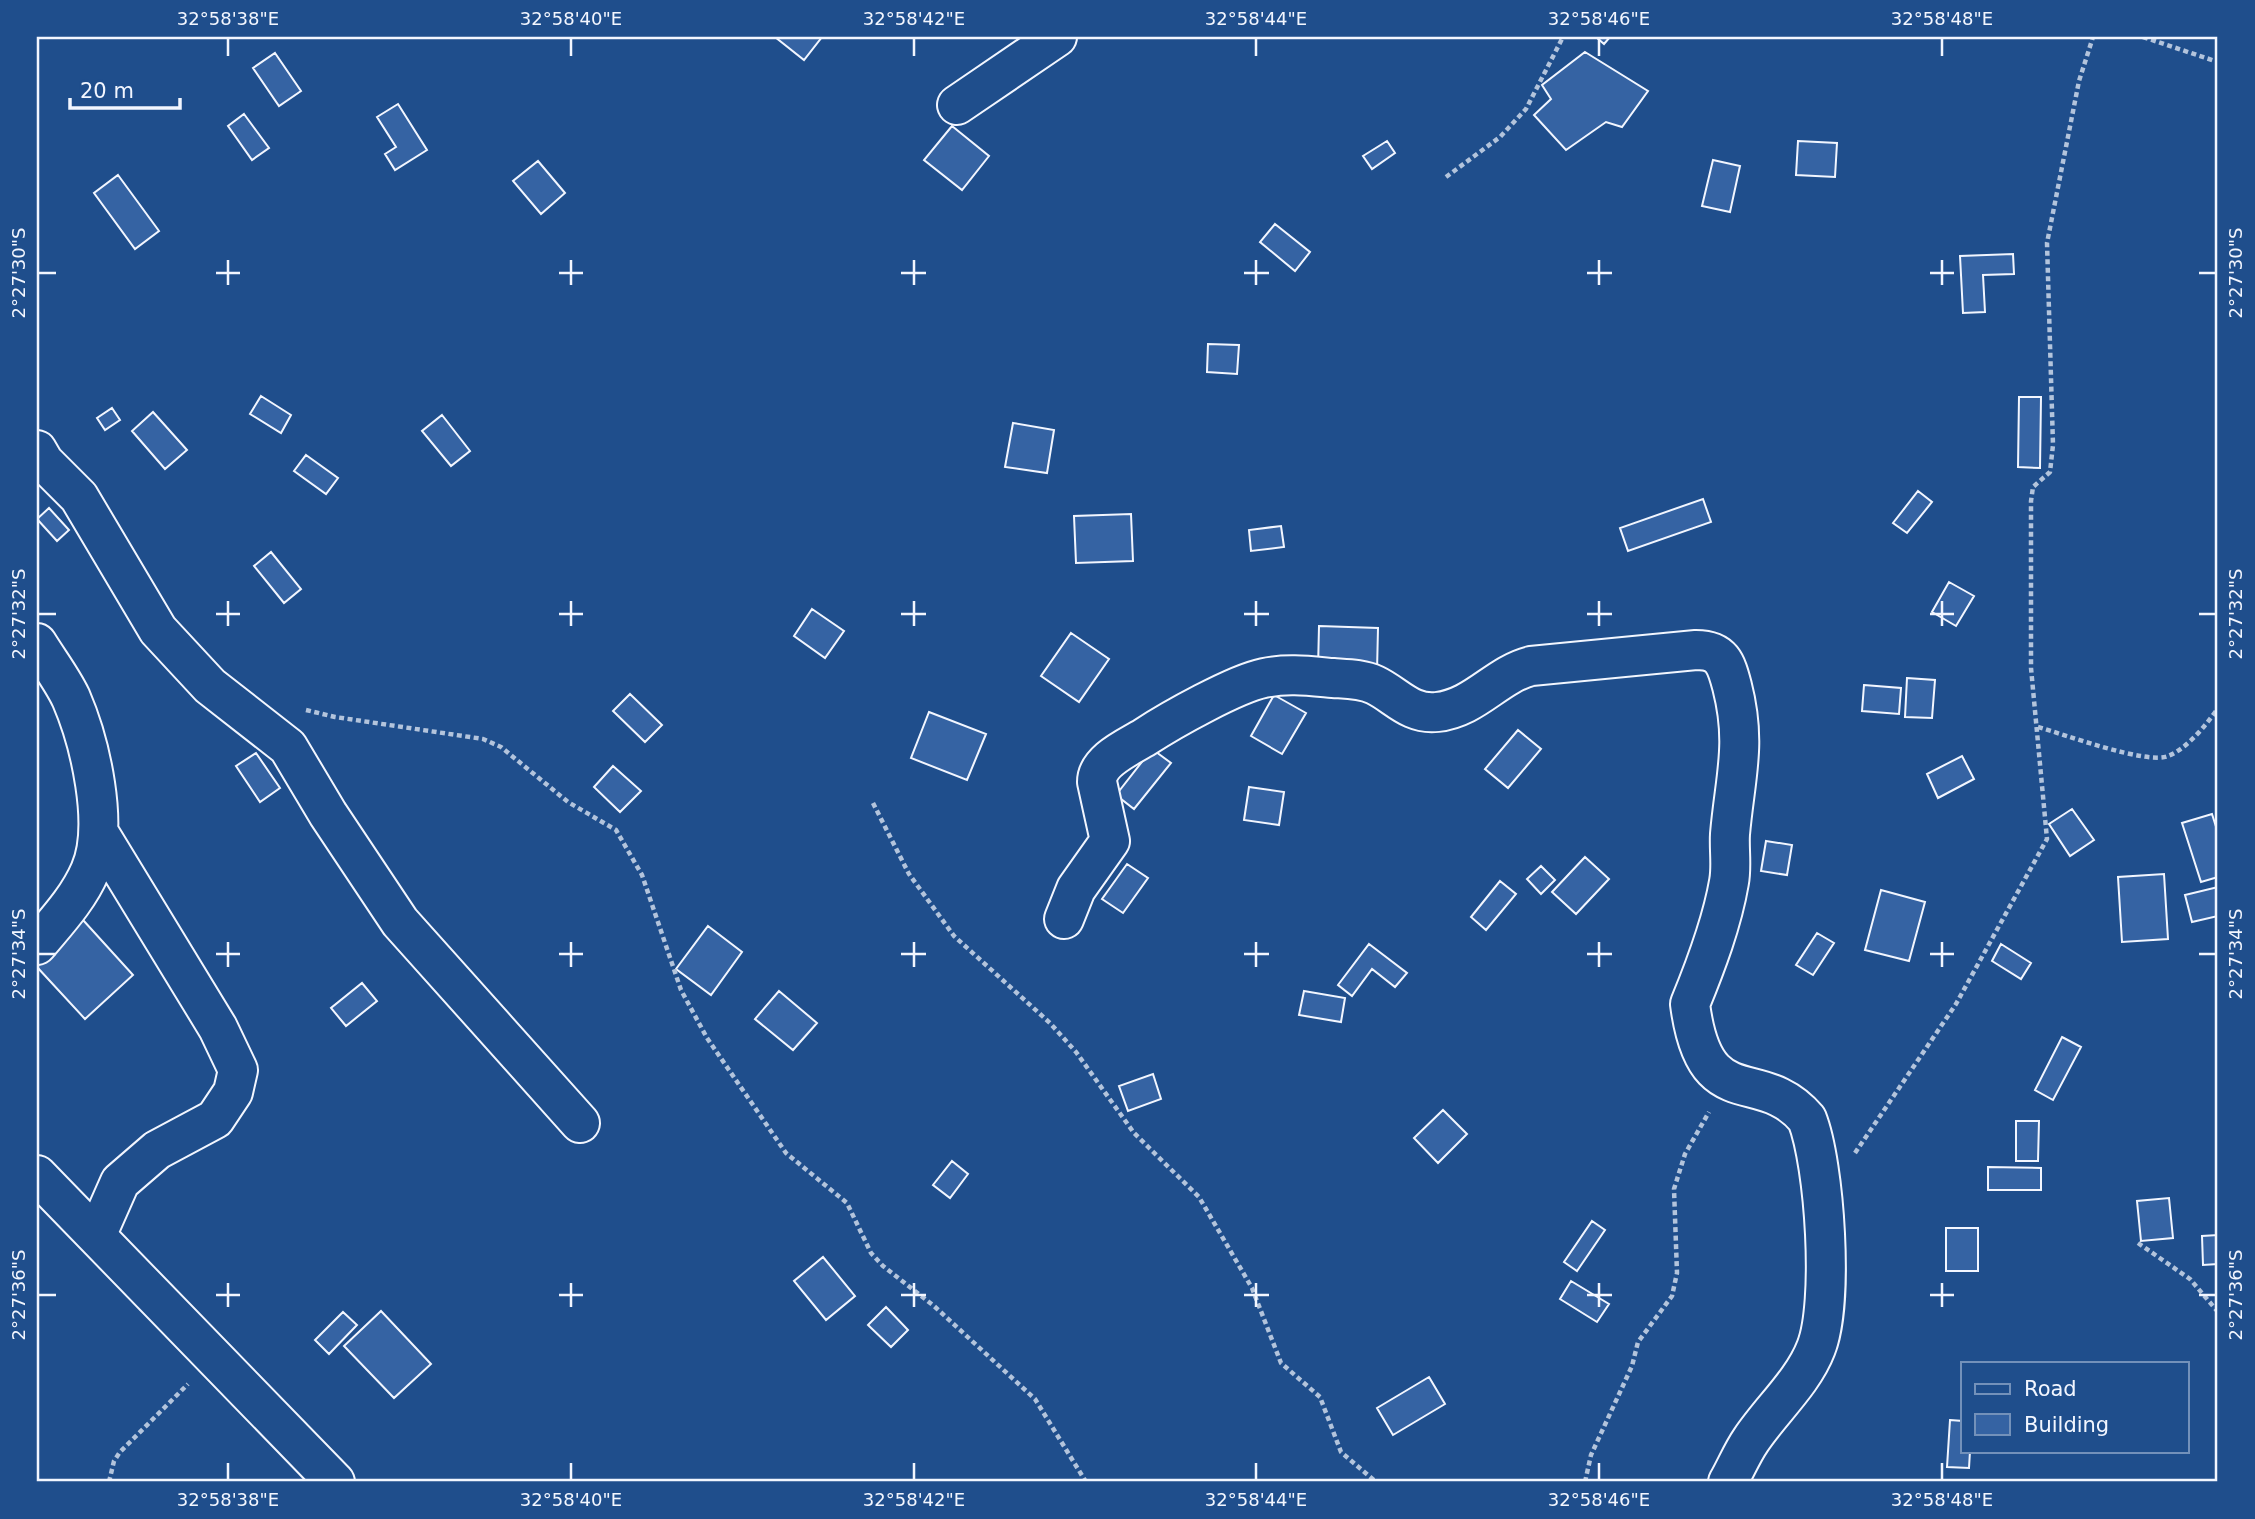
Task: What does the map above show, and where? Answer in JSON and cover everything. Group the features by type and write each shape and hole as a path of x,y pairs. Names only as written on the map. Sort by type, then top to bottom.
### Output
{"street":[{"path":"957,105 1057,37"},
{"path":"37,450 44,462 79,497 128,583 158,629 210,686 288,747 328,814 400,922 580,1124"},
{"path":"37,643 70,697 89,752 99,833 97,853 81,890 37,945"},
{"path":"1064,919 1076,889 1110,844 1097,782 1098,772 1109,760 1161,726 1250,682 1298,675 1357,680 1374,685 1405,706 1436,712 1475,699 1511,673 1531,666 1600,657 1710,650 1721,656 1726,665 1738,712 1741,737 1730,833 1729,880 1690,1004 1703,1055 1712,1067 1731,1084 1777,1097 1807,1119 1824,1200 1825,1271 1821,1329 1816,1349 1750,1441 1728,1482"},
{"path":"97,1234 120,1182 157,1150 215,1119 233,1091 238,1070 218,1028 99,833"},
{"path":"37,1175 335,1482"}],"path":[{"path":"1446,177 1500,137 1526,109 1563,37"},
{"path":"1824,1200 1956,1004 2042,850 2048,823 2031,668 2031,501 2034,486 2050,472 2054,416 2047,243 2078,81 2093,37"},
{"path":"2143,37 2218,62"},
{"path":"298,708 335,717 483,739 501,747 568,802 616,830 642,875 681,990 707,1038 786,1153 847,1203 871,1253 883,1266 934,1306 1035,1399 1086,1482"},
{"path":"2037,726 2124,752 2165,758 2182,748 2218,708"},
{"path":"873,803 909,874 954,936 1050,1023 1076,1052 1134,1133 1199,1197 1252,1288 1281,1363 1320,1397 1341,1452 1376,1482"},
{"path":"1585,1482 1591,1455 1632,1366 1638,1342 1674,1289 1677,1273 1674,1189 1685,1154 1709,1114 1712,1067"},
{"path":"2138,1243 2190,1279 2218,1311"},
{"path":"109,1482 114,1461 120,1452 169,1401 217,1361"}],"building":[{"path":"775,37 822,37 804,60"},
{"path":"1596,37 1610,37 1604,44"},
{"path":"1585,52 1648,91 1622,127 1606,122 1566,150 1534,115 1551,99 1542,85"},
{"path":"275,53 301,91 279,106 253,68"},
{"path":"398,104 427,150 395,170 385,154 396,147 377,117"},
{"path":"244,114 269,148 252,160 228,126"},
{"path":"952,126 989,156 962,190 924,160"},
{"path":"1387,141 1395,153 1372,169 1363,156"},
{"path":"1798,141 1837,143 1835,177 1796,175"},
{"path":"1713,160 1740,166 1730,212 1702,206"},
{"path":"538,161 565,193 541,214 513,181"},
{"path":"118,175 159,231 135,249 94,193"},
{"path":"1275,224 1310,252 1295,271 1260,242"},
{"path":"2013,254 2014,274 1983,275 1985,312 1963,313 1960,256"},
{"path":"1208,344 1239,345 1237,374 1207,372"},
{"path":"261,396 291,415 281,433 250,414"},
{"path":"2019,397 2041,397 2040,468 2018,467"},
{"path":"112,408 120,420 105,430 97,418"},
{"path":"153,412 187,450 165,469 132,431"},
{"path":"442,415 470,451 451,466 422,431"},
{"path":"1013,423 1054,430 1047,473 1005,467"},
{"path":"306,455 338,478 326,494 294,471"},
{"path":"1918,491 1932,502 1907,533 1893,523"},
{"path":"1703,499 1711,522 1628,551 1620,528"},
{"path":"49,508 69,530 57,541 37,519"},
{"path":"1131,514 1133,561 1076,563 1074,516"},
{"path":"1281,526 1284,547 1251,551 1249,530"},
{"path":"271,552 301,589 284,603 254,566"},
{"path":"1949,582 1974,596 1956,626 1932,612"},
{"path":"812,609 844,631 825,658 794,636"},
{"path":"1319,626 1378,628 1377,671 1318,669"},
{"path":"1071,633 1109,659 1079,702 1041,676"},
{"path":"1907,678 1935,680 1932,718 1905,717"},
{"path":"1864,685 1901,688 1899,714 1862,711"},
{"path":"630,694 662,725 645,742 613,711"},
{"path":"1274,695 1306,713 1282,754 1251,736"},
{"path":"929,712 986,734 967,780 911,758"},
{"path":"1518,730 1541,749 1508,788 1485,769"},
{"path":"1152,749 1171,763 1134,809 1116,795"},
{"path":"256,753 280,788 260,802 236,766"},
{"path":"1962,756 1974,779 1938,798 1927,774"},
{"path":"613,766 641,791 620,812 594,787"},
{"path":"1249,787 1284,792 1279,825 1244,820"},
{"path":"2072,809 2094,840 2070,856 2049,824"},
{"path":"2212,814 2218,833 2218,877 2201,882 2182,823"},
{"path":"1766,841 1792,845 1787,875 1761,871"},
{"path":"1585,857 1609,879 1576,914 1552,892"},
{"path":"1127,864 1148,878 1123,913 1102,899"},
{"path":"1541,866 1555,880 1541,894 1527,879"},
{"path":"2164,874 2168,939 2122,942 2118,877"},
{"path":"1500,881 1516,894 1486,930 1471,917"},
{"path":"2218,887 2218,916 2192,922 2185,895"},
{"path":"1881,890 1925,902 1909,961 1865,950"},
{"path":"83,920 133,975 85,1019 37,967 37,961"},
{"path":"708,926 742,952 711,995 676,969"},
{"path":"1817,933 1834,943 1813,975 1796,965"},
{"path":"1369,944 1407,973 1395,987 1372,969 1352,996 1338,985"},
{"path":"2001,944 2031,963 2021,979 1992,961"},
{"path":"362,983 377,1001 346,1026 331,1008"},
{"path":"779,991 817,1023 793,1050 755,1019"},
{"path":"1304,991 1345,998 1341,1022 1299,1015"},
{"path":"2062,1037 2081,1047 2053,1100 2035,1090"},
{"path":"1153,1074 1161,1099 1128,1111 1119,1086"},
{"path":"1443,1110 1467,1134 1438,1163 1414,1138"},
{"path":"2016,1121 2039,1121 2038,1161 2016,1161"},
{"path":"952,1161 968,1174 950,1198 933,1185"},
{"path":"1988,1167 2041,1168 2041,1190 1988,1190"},
{"path":"2169,1198 2173,1238 2141,1241 2137,1201"},
{"path":"1592,1221 1605,1230 1577,1271 1564,1262"},
{"path":"1946,1228 1978,1228 1978,1271 1946,1271"},
{"path":"2218,1235 2218,1264 2203,1265 2202,1236"},
{"path":"823,1257 855,1296 826,1320 794,1281"},
{"path":"1571,1281 1609,1304 1597,1322 1560,1299"},
{"path":"886,1307 908,1330 891,1347 868,1325"},
{"path":"381,1311 431,1364 394,1398 344,1346"},
{"path":"343,1312 357,1325 329,1354 315,1340"},
{"path":"1429,1377 1445,1404 1393,1435 1377,1408"},
{"path":"1950,1420 1961,1421 1961,1452 1970,1452 1969,1468 1947,1467"}]}
